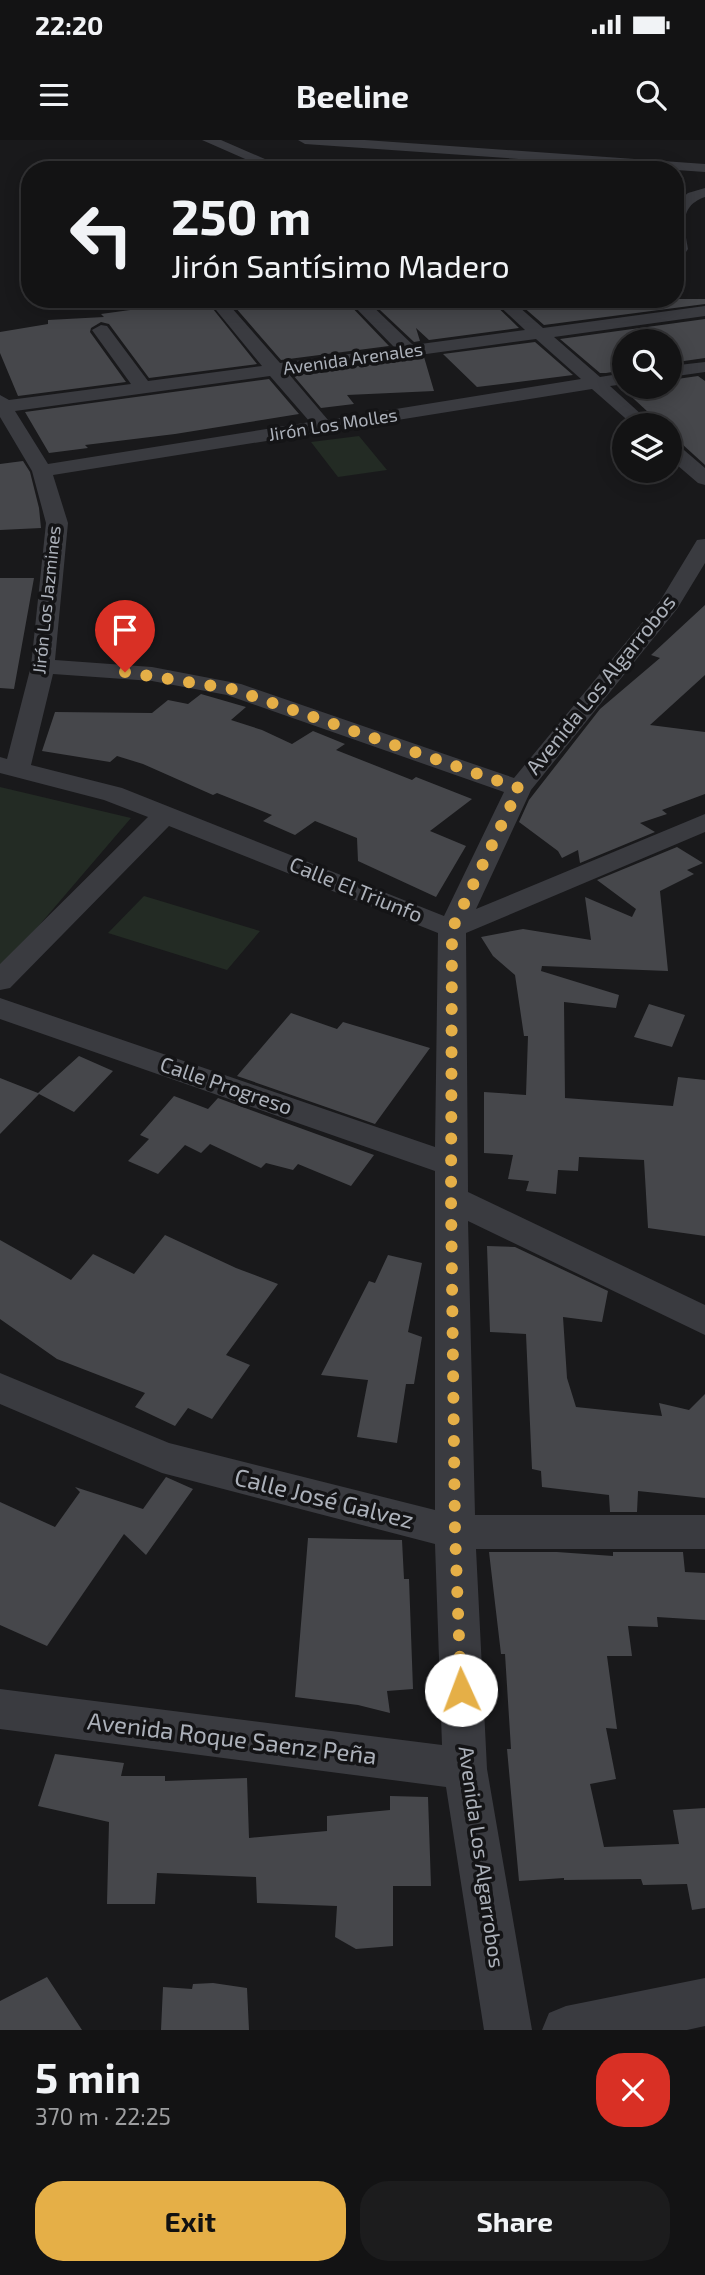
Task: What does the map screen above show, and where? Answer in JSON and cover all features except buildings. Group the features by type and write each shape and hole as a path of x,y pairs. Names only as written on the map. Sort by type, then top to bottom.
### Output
{"street":[{"path":"209,140 261,161"},
{"path":"305,140 611,161"},
{"path":"469,161 516,140"},
{"path":"684,166 705,167"},
{"path":"684,201 705,192"},
{"path":"223,308 324,427"},
{"path":"364,308 408,352"},
{"path":"510,308 630,413"},
{"path":"650,308 661,317"},
{"name":"Avenida Arenales","path":"1,405 705,312"},
{"path":"101,330 143,387"},
{"path":"682,370 705,367"},
{"name":"Jirón Los Molles","path":"42,471 612,381"},
{"name":"Jirón Los Jazmines","path":"1,405 42,471 57,523 43,666 8,767"},
{"path":"682,459 705,479"},
{"name":"Avenida Los Algarrobos","path":"508,2030 465,1769 455,1532 451,1182 452,929 519,788 669,604 705,545"},
{"path":"43,666 152,674 232,689 519,788"},
{"name":"Calle El Triunfo","path":"8,767 113,794 452,929"},
{"path":"0,981 166,814"},
{"path":"452,929 705,822"},
{"name":"Calle Progreso","path":"0,1008 451,1182 705,1321"},
{"name":"Calle José Galvez","path":"0,1388 162,1457 455,1532 705,1532"},
{"name":"Avenida Roque Saenz Peña","path":"0,1709 465,1769"},
{"path":"566,2030 705,2002"}],"shaded area":[{"path":"359,436 387,470 338,477 311,442"},
{"path":"0,787 131,818 0,971"},
{"path":"144,896 260,931 227,970 108,933"}],"route":[{"path":"125,672 152,674 232,689 519,788 452,929 451,1198 455,1532 461,1690"}]}
